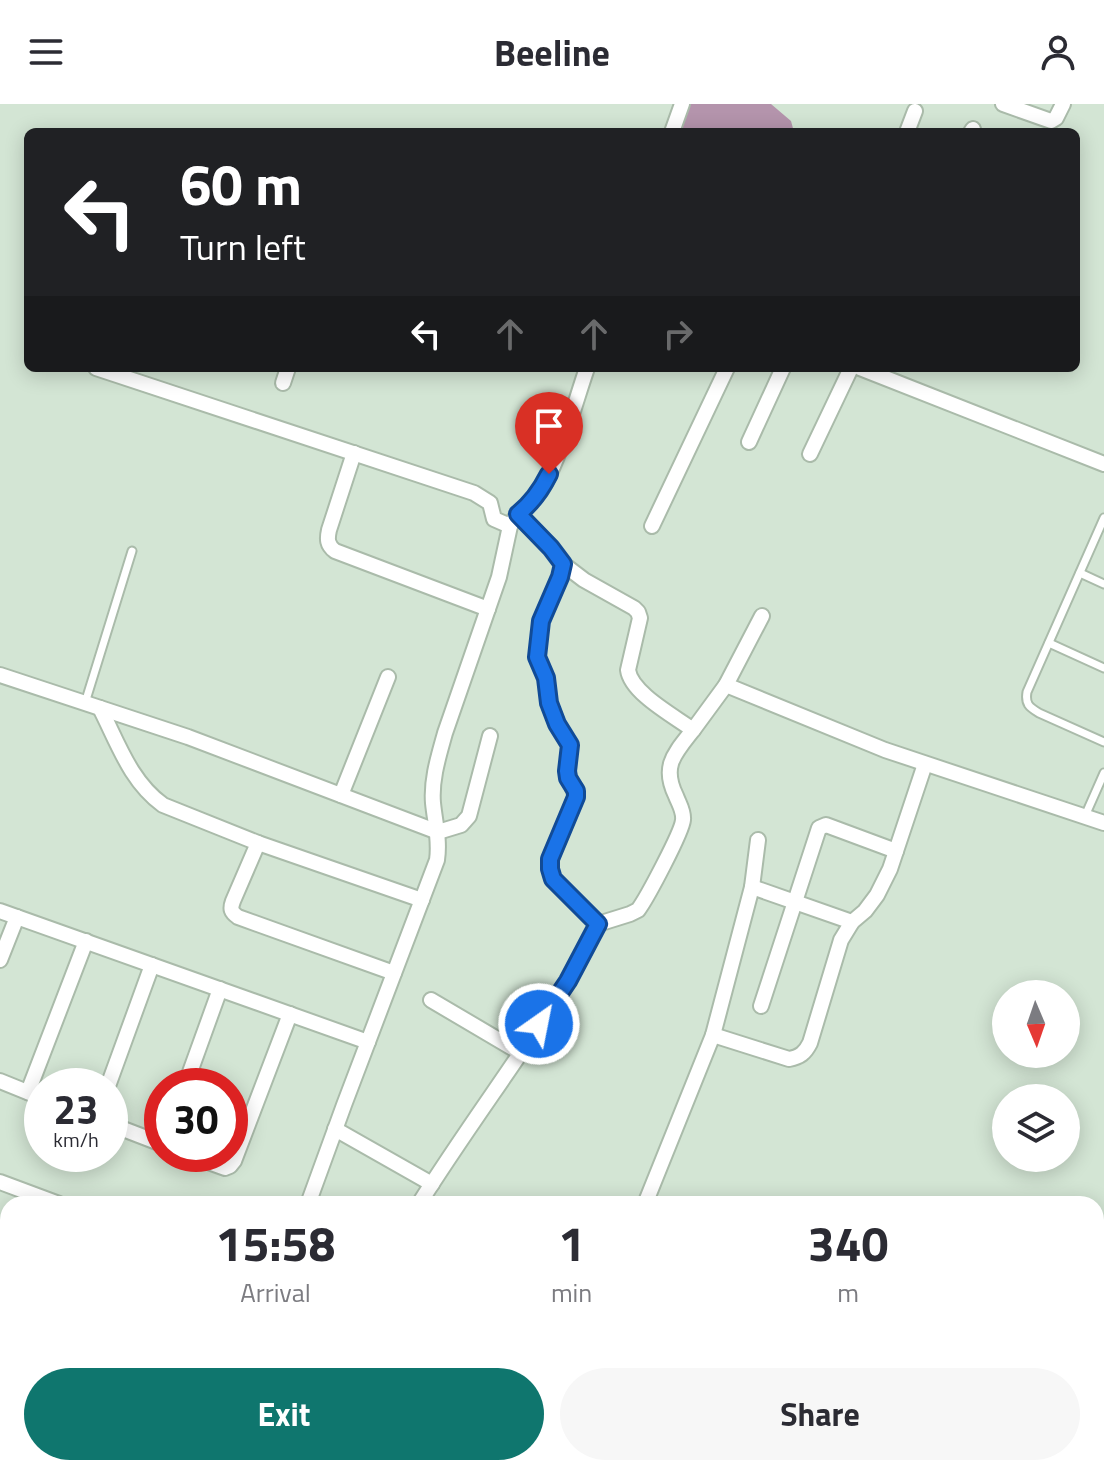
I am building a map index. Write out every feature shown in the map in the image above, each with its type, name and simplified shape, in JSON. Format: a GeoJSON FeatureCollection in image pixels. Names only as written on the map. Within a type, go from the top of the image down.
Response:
{"type":"FeatureCollection","features":[{"type":"Feature","properties":{"kind":"street"},"geometry":{"type":"LineString","coordinates":[[673,128],[682,104]]}},
{"type":"Feature","properties":{"kind":"street"},"geometry":{"type":"LineString","coordinates":[[1003,104],[1051,121],[1063,104]]}},
{"type":"Feature","properties":{"kind":"street"},"geometry":{"type":"LineString","coordinates":[[909,128],[915,111]]}},
{"type":"Feature","properties":{"kind":"street"},"geometry":{"type":"LineString","coordinates":[[108,372],[474,493],[490,503],[494,519],[514,520],[551,548],[563,564],[584,580],[638,612],[640,618],[628,670],[629,678],[640,691],[693,730]]}},
{"type":"Feature","properties":{"kind":"street"},"geometry":{"type":"LineString","coordinates":[[311,1196],[437,860],[438,832],[433,801],[439,756],[499,577],[514,520],[540,492],[549,474],[586,372]]}},
{"type":"Feature","properties":{"kind":"street"},"geometry":{"type":"LineString","coordinates":[[652,526],[725,372]]}},
{"type":"Feature","properties":{"kind":"street"},"geometry":{"type":"LineString","coordinates":[[749,442],[781,372]]}},
{"type":"Feature","properties":{"kind":"street"},"geometry":{"type":"LineString","coordinates":[[810,454],[849,372]]}},
{"type":"Feature","properties":{"kind":"street"},"geometry":{"type":"LineString","coordinates":[[875,372],[1104,464]]}},
{"type":"Feature","properties":{"kind":"street"},"geometry":{"type":"LineString","coordinates":[[354,453],[329,530],[329,547],[488,609]]}},
{"type":"Feature","properties":{"kind":"street"},"geometry":{"type":"LineString","coordinates":[[563,564],[541,621],[537,657],[546,678],[549,703],[570,745],[567,771],[576,797],[550,859],[550,869],[553,879],[598,924]]}},
{"type":"Feature","properties":{"kind":"street"},"geometry":{"type":"LineString","coordinates":[[424,1196],[568,981],[598,924],[638,910],[682,826],[682,810],[669,781],[671,760],[726,685],[762,616]]}},
{"type":"Feature","properties":{"kind":"street"},"geometry":{"type":"LineString","coordinates":[[0,675],[188,737],[438,832],[461,825],[469,816],[490,736]]}},
{"type":"Feature","properties":{"kind":"street"},"geometry":{"type":"LineString","coordinates":[[341,795],[388,677]]}},
{"type":"Feature","properties":{"kind":"street"},"geometry":{"type":"LineString","coordinates":[[726,685],[885,750],[1104,823]]}},
{"type":"Feature","properties":{"kind":"street"},"geometry":{"type":"LineString","coordinates":[[100,708],[136,778],[163,805],[258,843],[422,900]]}},
{"type":"Feature","properties":{"kind":"street"},"geometry":{"type":"LineString","coordinates":[[713,1035],[789,1059],[805,1052],[841,940],[852,922],[877,895],[890,869],[925,764]]}},
{"type":"Feature","properties":{"kind":"street"},"geometry":{"type":"LineString","coordinates":[[761,1006],[819,828],[826,825],[896,851]]}},
{"type":"Feature","properties":{"kind":"street"},"geometry":{"type":"LineString","coordinates":[[648,1196],[713,1035],[752,887],[758,840]]}},
{"type":"Feature","properties":{"kind":"street"},"geometry":{"type":"LineString","coordinates":[[258,843],[233,901],[232,913],[394,973]]}},
{"type":"Feature","properties":{"kind":"street"},"geometry":{"type":"LineString","coordinates":[[752,887],[852,922]]}},
{"type":"Feature","properties":{"kind":"street"},"geometry":{"type":"LineString","coordinates":[[0,911],[368,1042]]}},
{"type":"Feature","properties":{"kind":"street"},"geometry":{"type":"LineString","coordinates":[[0,960],[17,917]]}},
{"type":"Feature","properties":{"kind":"street"},"geometry":{"type":"LineString","coordinates":[[44,1068],[86,941]]}},
{"type":"Feature","properties":{"kind":"street"},"geometry":{"type":"LineString","coordinates":[[115,1068],[152,965]]}},
{"type":"Feature","properties":{"kind":"street"},"geometry":{"type":"LineString","coordinates":[[191,1068],[220,989]]}},
{"type":"Feature","properties":{"kind":"street"},"geometry":{"type":"LineString","coordinates":[[431,1000],[521,1053]]}},
{"type":"Feature","properties":{"kind":"street"},"geometry":{"type":"LineString","coordinates":[[248,1124],[290,1014]]}},
{"type":"Feature","properties":{"kind":"street"},"geometry":{"type":"LineString","coordinates":[[0,1081],[24,1091]]}},
{"type":"Feature","properties":{"kind":"street"},"geometry":{"type":"LineString","coordinates":[[335,1129],[432,1184]]}},
{"type":"Feature","properties":{"kind":"street"},"geometry":{"type":"LineString","coordinates":[[0,1182],[38,1196]]}},
{"type":"Feature","properties":{"kind":"lane"},"geometry":{"type":"LineString","coordinates":[[1104,518],[1026,700],[1029,707],[1104,742]]}},
{"type":"Feature","properties":{"kind":"lane"},"geometry":{"type":"LineString","coordinates":[[85,703],[132,551]]}},
{"type":"Feature","properties":{"kind":"lane"},"geometry":{"type":"LineString","coordinates":[[1080,573],[1104,584]]}},
{"type":"Feature","properties":{"kind":"lane"},"geometry":{"type":"LineString","coordinates":[[1049,643],[1104,668]]}},
{"type":"Feature","properties":{"kind":"lane"},"geometry":{"type":"LineString","coordinates":[[1085,816],[1104,773]]}},
{"type":"Feature","properties":{"kind":"shaded area"},"geometry":{"type":"Polygon","coordinates":[[[689,104],[771,104],[791,121],[793,128],[680,128],[689,104]]]}},
{"type":"Feature","properties":{"kind":"route"},"geometry":{"type":"LineString","coordinates":[[539,1024],[568,981],[598,924],[553,879],[550,869],[550,859],[576,797],[567,771],[570,745],[549,703],[546,678],[537,657],[541,621],[563,564],[518,514],[540,492],[549,474]]}}]}
